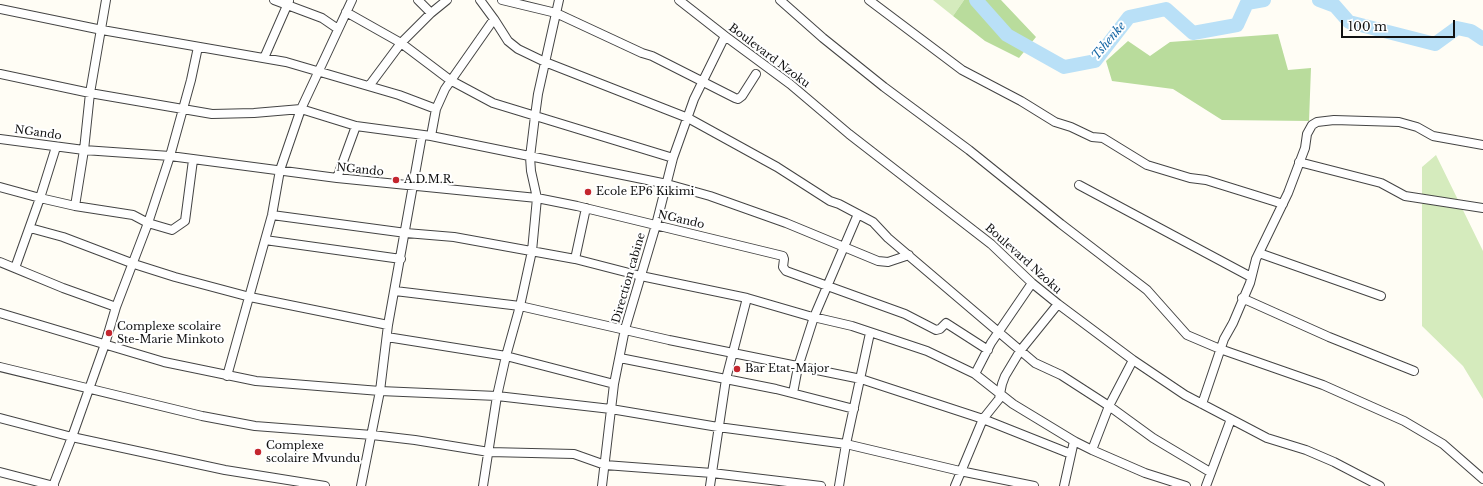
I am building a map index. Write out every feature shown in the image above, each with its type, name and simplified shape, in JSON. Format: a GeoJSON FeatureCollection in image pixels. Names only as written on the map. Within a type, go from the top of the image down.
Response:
{"type":"FeatureCollection","features":[{"type":"Feature","properties":{"kind":"street"},"geometry":{"type":"LineString","coordinates":[[75,206],[84,150],[90,93],[106,0]]}},
{"type":"Feature","properties":{"kind":"street"},"geometry":{"type":"LineString","coordinates":[[274,0],[288,2],[322,18],[338,29]]}},
{"type":"Feature","properties":{"kind":"street"},"geometry":{"type":"LineString","coordinates":[[227,376],[272,215],[280,170],[301,109],[352,0]]}},
{"type":"Feature","properties":{"kind":"street"},"geometry":{"type":"LineString","coordinates":[[418,0],[431,13]]}},
{"type":"Feature","properties":{"kind":"street"},"geometry":{"type":"LineString","coordinates":[[369,86],[401,44],[431,13],[447,0]]}},
{"type":"Feature","properties":{"kind":"street"},"geometry":{"type":"LineString","coordinates":[[480,0],[511,45],[545,62],[688,118],[777,167],[830,201],[839,204],[873,222],[908,255],[952,291],[1020,352],[1035,363],[1061,375],[1109,406],[1153,438],[1210,472]]}},
{"type":"Feature","properties":{"kind":"street"},"geometry":{"type":"LineString","coordinates":[[502,0],[556,13],[642,53],[652,56],[738,99],[742,96],[756,74]]}},
{"type":"Feature","properties":{"kind":"street"},"geometry":{"type":"LineString","coordinates":[[483,486],[497,396],[520,306],[532,251],[537,198],[532,181],[530,157],[535,116],[559,0]]}},
{"type":"Feature","properties":{"kind":"street","name":"Boulevard Nzoku"},"geometry":{"type":"LineString","coordinates":[[679,0],[790,84],[849,134],[991,244],[1032,283],[1058,304],[1133,360],[1185,395],[1267,438],[1306,450],[1334,462],[1380,486]]}},
{"type":"Feature","properties":{"kind":"street"},"geometry":{"type":"LineString","coordinates":[[780,0],[823,38],[884,87],[969,150],[1061,224],[1147,290],[1187,335],[1220,349],[1322,385],[1404,421],[1443,444],[1483,479]]}},
{"type":"Feature","properties":{"kind":"street"},"geometry":{"type":"LineString","coordinates":[[869,0],[962,70],[1021,101],[1055,122],[1071,126],[1092,137],[1103,138],[1147,165],[1190,178],[1206,180],[1283,204]]}},
{"type":"Feature","properties":{"kind":"street"},"geometry":{"type":"LineString","coordinates":[[264,58],[288,2]]}},
{"type":"Feature","properties":{"kind":"street"},"geometry":{"type":"LineString","coordinates":[[0,9],[102,30],[286,62],[399,95],[436,109]]}},
{"type":"Feature","properties":{"kind":"street"},"geometry":{"type":"LineString","coordinates":[[346,12],[401,44],[450,80],[493,103],[673,158]]}},
{"type":"Feature","properties":{"kind":"street"},"geometry":{"type":"LineString","coordinates":[[431,136],[436,109],[445,89],[494,19]]}},
{"type":"Feature","properties":{"kind":"street","name":"Direction cabine"},"geometry":{"type":"LineString","coordinates":[[602,486],[614,384],[626,329],[656,225],[673,158],[694,100],[725,36]]}},
{"type":"Feature","properties":{"kind":"street"},"geometry":{"type":"LineString","coordinates":[[0,472],[53,486],[105,344],[116,307],[134,264],[148,223],[184,108],[198,46]]}},
{"type":"Feature","properties":{"kind":"street"},"geometry":{"type":"LineString","coordinates":[[0,74],[90,93],[219,114],[301,109],[356,126],[431,136],[667,184],[710,196],[786,223],[881,262],[888,262],[908,255]]}},
{"type":"Feature","properties":{"kind":"street"},"geometry":{"type":"LineString","coordinates":[[1202,404],[1220,349],[1251,277],[1253,266],[1283,204],[1305,148],[1307,134],[1312,125],[1317,122],[1334,120],[1399,122],[1417,127],[1433,136],[1483,145]]}},
{"type":"Feature","properties":{"kind":"street"},"geometry":{"type":"LineString","coordinates":[[337,178],[356,126]]}},
{"type":"Feature","properties":{"kind":"street"},"geometry":{"type":"LineString","coordinates":[[361,486],[380,391],[388,325],[406,233],[422,135]]}},
{"type":"Feature","properties":{"kind":"street","name":"NGando"},"geometry":{"type":"LineString","coordinates":[[0,139],[84,150],[170,156],[337,178],[537,198],[586,208],[784,257],[783,268],[786,271],[827,286]]}},
{"type":"Feature","properties":{"kind":"street"},"geometry":{"type":"LineString","coordinates":[[15,268],[30,228],[56,147]]}},
{"type":"Feature","properties":{"kind":"street"},"geometry":{"type":"LineString","coordinates":[[0,187],[75,206],[133,216],[148,223],[172,230],[184,222],[193,160]]}},
{"type":"Feature","properties":{"kind":"street"},"geometry":{"type":"LineString","coordinates":[[1299,162],[1381,183],[1405,196],[1483,208]]}},
{"type":"Feature","properties":{"kind":"street"},"geometry":{"type":"LineString","coordinates":[[1079,184],[1251,277]]}},
{"type":"Feature","properties":{"kind":"street"},"geometry":{"type":"LineString","coordinates":[[575,259],[586,208]]}},
{"type":"Feature","properties":{"kind":"street"},"geometry":{"type":"LineString","coordinates":[[793,393],[798,367],[814,317],[858,214]]}},
{"type":"Feature","properties":{"kind":"street"},"geometry":{"type":"LineString","coordinates":[[272,215],[406,233],[454,237],[575,259],[641,276],[747,298],[852,326],[926,351],[975,374],[992,386],[1000,395],[1074,441],[1150,475],[1186,486]]}},
{"type":"Feature","properties":{"kind":"street"},"geometry":{"type":"LineString","coordinates":[[30,228],[63,238],[134,264],[250,297],[388,325]]}},
{"type":"Feature","properties":{"kind":"street"},"geometry":{"type":"LineString","coordinates":[[265,240],[401,259]]}},
{"type":"Feature","properties":{"kind":"street"},"geometry":{"type":"LineString","coordinates":[[1259,253],[1381,296]]}},
{"type":"Feature","properties":{"kind":"street"},"geometry":{"type":"LineString","coordinates":[[0,262],[63,288],[116,307]]}},
{"type":"Feature","properties":{"kind":"street"},"geometry":{"type":"LineString","coordinates":[[975,374],[999,332],[1032,283]]}},
{"type":"Feature","properties":{"kind":"street"},"geometry":{"type":"LineString","coordinates":[[827,286],[905,314],[936,330],[940,329],[946,323],[988,350]]}},
{"type":"Feature","properties":{"kind":"street"},"geometry":{"type":"LineString","coordinates":[[395,291],[520,306],[732,354],[861,379],[983,419],[1071,454]]}},
{"type":"Feature","properties":{"kind":"street"},"geometry":{"type":"LineString","coordinates":[[710,486],[726,379],[747,298]]}},
{"type":"Feature","properties":{"kind":"street"},"geometry":{"type":"LineString","coordinates":[[1242,298],[1329,337],[1414,371]]}},
{"type":"Feature","properties":{"kind":"street"},"geometry":{"type":"LineString","coordinates":[[954,486],[983,419],[997,402],[1003,381],[1020,352],[1058,304]]}},
{"type":"Feature","properties":{"kind":"street"},"geometry":{"type":"LineString","coordinates":[[0,313],[164,362],[256,381],[380,391],[497,396],[611,409],[718,427],[846,444],[960,472],[1034,486]]}},
{"type":"Feature","properties":{"kind":"street"},"geometry":{"type":"LineString","coordinates":[[839,486],[846,444],[870,333]]}},
{"type":"Feature","properties":{"kind":"street"},"geometry":{"type":"LineString","coordinates":[[387,336],[506,356],[614,384]]}},
{"type":"Feature","properties":{"kind":"street"},"geometry":{"type":"LineString","coordinates":[[620,358],[793,393],[854,409]]}},
{"type":"Feature","properties":{"kind":"street"},"geometry":{"type":"LineString","coordinates":[[1092,450],[1109,406],[1133,360]]}},
{"type":"Feature","properties":{"kind":"street"},"geometry":{"type":"LineString","coordinates":[[0,367],[202,416],[255,426],[372,435],[489,452],[574,454],[605,465],[712,473],[822,486]]}},
{"type":"Feature","properties":{"kind":"street"},"geometry":{"type":"LineString","coordinates":[[0,418],[72,436],[225,470],[325,486]]}},
{"type":"Feature","properties":{"kind":"street"},"geometry":{"type":"LineString","coordinates":[[1206,486],[1231,419]]}},
{"type":"Feature","properties":{"kind":"street"},"geometry":{"type":"LineString","coordinates":[[1064,486],[1074,441]]}},
{"type":"Feature","properties":{"kind":"green space"},"geometry":{"type":"Polygon","coordinates":[[[933,0],[964,0],[953,16],[933,0]]]}},
{"type":"Feature","properties":{"kind":"green space"},"geometry":{"type":"Polygon","coordinates":[[[964,0],[1001,0],[1036,37],[1019,58],[985,41],[953,16],[964,0]]]}},
{"type":"Feature","properties":{"kind":"green space"},"geometry":{"type":"Polygon","coordinates":[[[1278,34],[1288,70],[1311,68],[1309,121],[1222,120],[1173,89],[1112,81],[1106,61],[1128,41],[1150,56],[1170,42],[1278,34]]]}},
{"type":"Feature","properties":{"kind":"green space"},"geometry":{"type":"Polygon","coordinates":[[[1436,155],[1483,251],[1483,399],[1463,366],[1422,326],[1422,167],[1436,155]]]}},
{"type":"Feature","properties":{"kind":"waterway","name":"Tshenke"},"geometry":{"type":"LineString","coordinates":[[976,0],[1007,35],[1064,67],[1095,61],[1129,17],[1166,9],[1193,33],[1237,25],[1247,3],[1264,0]]}},
{"type":"Feature","properties":{"kind":"waterway","name":"Tshenke"},"geometry":{"type":"LineString","coordinates":[[1319,0],[1335,6],[1349,22],[1435,44],[1457,28],[1471,31],[1483,39]]}},
{"type":"Feature","properties":{"kind":"place","name":"A.D.M.R."},"geometry":{"type":"Point","coordinates":[396,180]}},
{"type":"Feature","properties":{"kind":"place","name":"Ecole EP6 Kikimi"},"geometry":{"type":"Point","coordinates":[588,192]}},
{"type":"Feature","properties":{"kind":"place","name":"Complexe scolaire Ste-Marie Minkoto"},"geometry":{"type":"Point","coordinates":[109,333]}},
{"type":"Feature","properties":{"kind":"place","name":"Bar Etat-Major"},"geometry":{"type":"Point","coordinates":[737,369]}},
{"type":"Feature","properties":{"kind":"place","name":"Complexe scolaire Mvundu"},"geometry":{"type":"Point","coordinates":[258,452]}}]}
